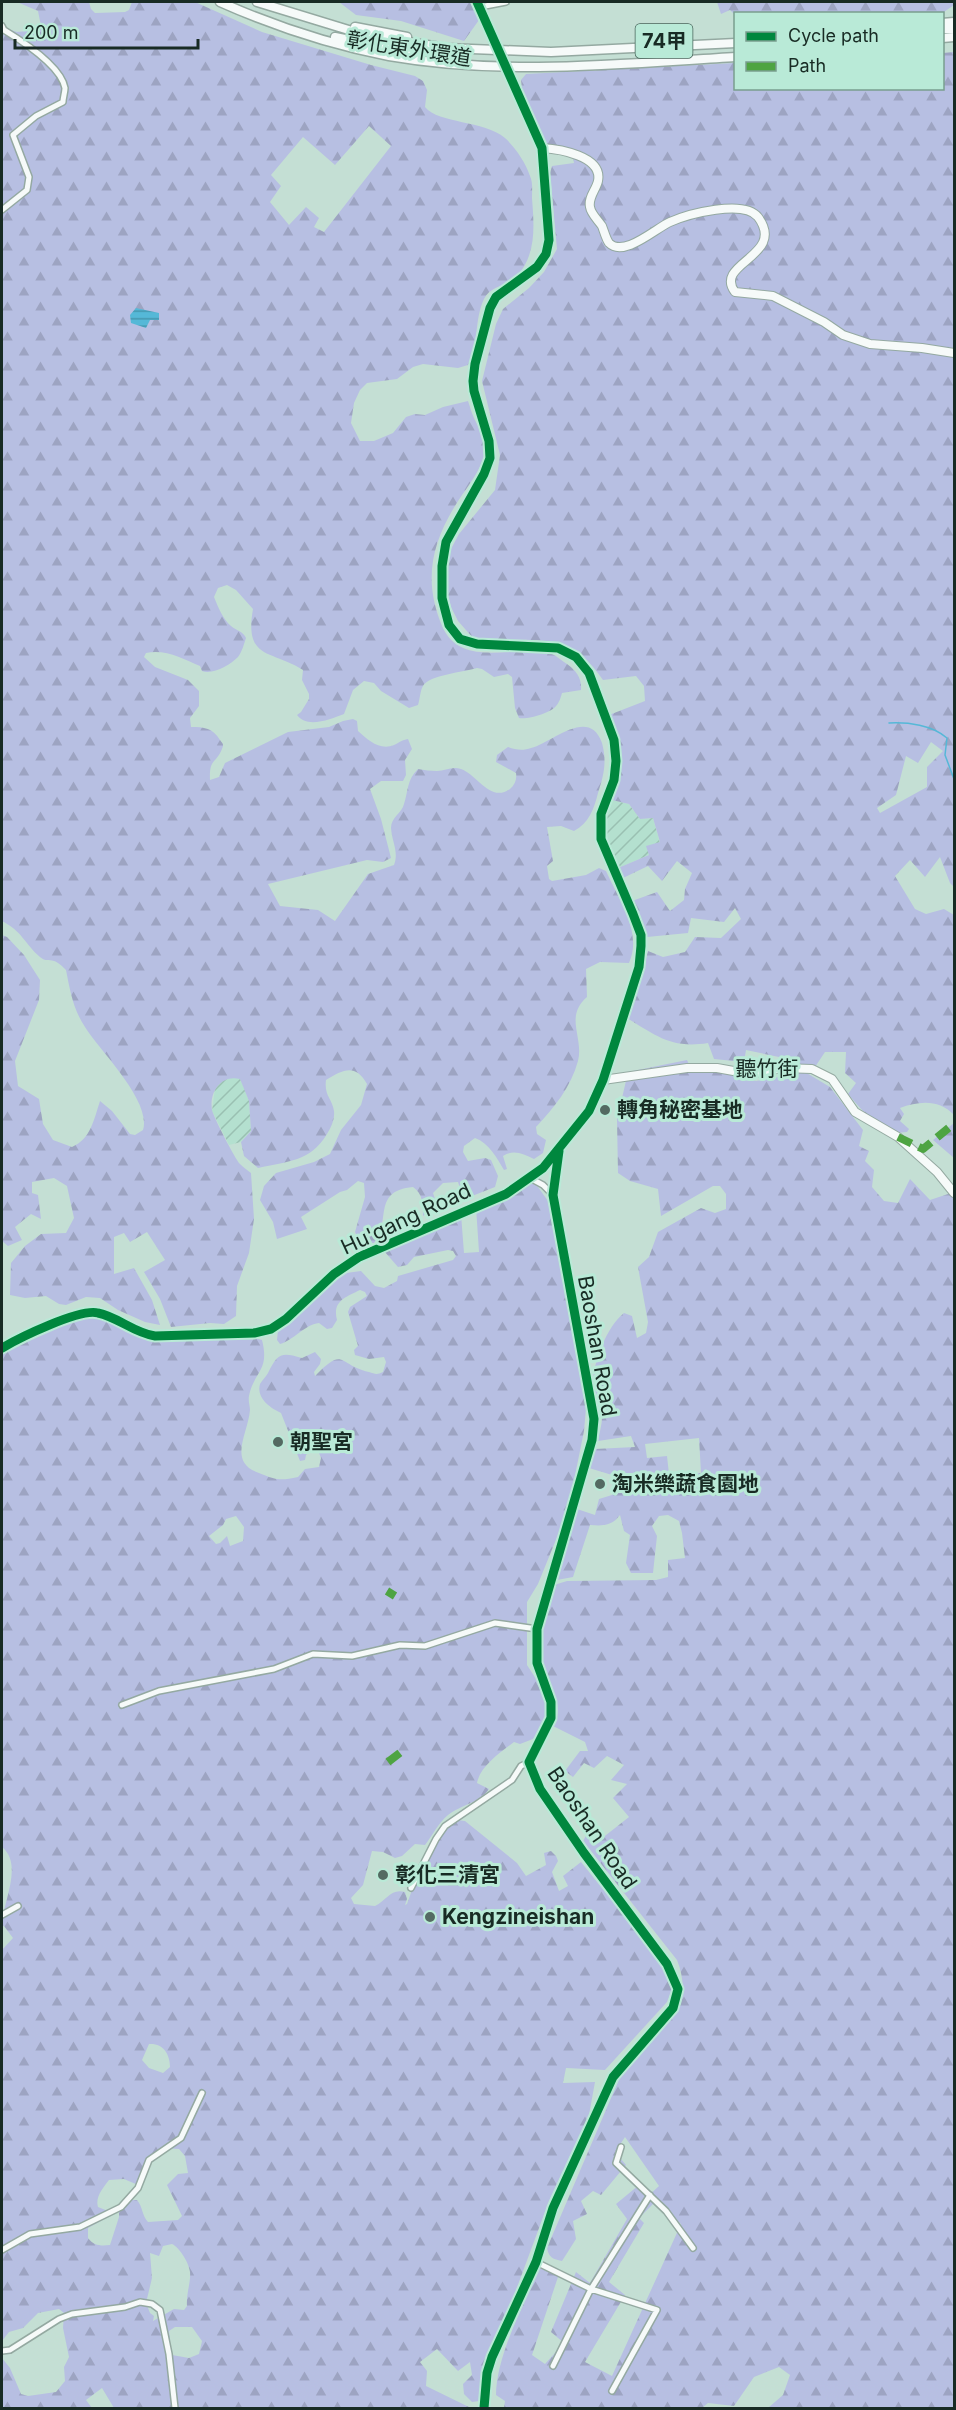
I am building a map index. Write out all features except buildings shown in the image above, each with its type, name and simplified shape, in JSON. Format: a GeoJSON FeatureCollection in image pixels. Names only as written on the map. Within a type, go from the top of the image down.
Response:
{"type":"FeatureCollection","features":[{"type":"Feature","properties":{"kind":"main road","name":"74甲"},"geometry":{"type":"LineString","coordinates":[[220,2],[254,9]]}},
{"type":"Feature","properties":{"kind":"main road","name":"彰化東外環道"},"geometry":{"type":"LineString","coordinates":[[233,2],[311,25],[364,44],[418,49],[504,64],[526,57],[600,46],[733,47]]}},
{"type":"Feature","properties":{"kind":"main road","name":"74甲"},"geometry":{"type":"LineString","coordinates":[[274,2],[311,25],[366,30],[418,49]]}},
{"type":"Feature","properties":{"kind":"main road","name":"Hu'gang Road"},"geometry":{"type":"LineString","coordinates":[[2,1348],[69,1318],[95,1312],[144,1334],[155,1336],[261,1332],[286,1319],[334,1274],[359,1257],[506,1194],[530,1178],[559,1151],[589,1111],[603,1080],[639,967],[641,946],[641,935],[601,839],[601,814],[614,780],[616,761],[614,740],[589,673],[576,657],[558,648],[477,644],[460,639],[448,625],[442,598],[442,566],[447,542],[484,474],[490,458],[489,441],[474,392],[473,381],[475,364],[490,308],[496,297],[537,267],[546,254],[549,240],[542,148],[479,4]]}},
{"type":"Feature","properties":{"kind":"main road","name":"彰化東外環道"},"geometry":{"type":"LineString","coordinates":[[418,49],[497,48],[526,57],[602,62],[733,47]]}},
{"type":"Feature","properties":{"kind":"main road"},"geometry":{"type":"LineString","coordinates":[[542,148],[569,152],[596,166],[599,178],[590,200],[590,207],[609,243],[620,248],[630,245],[670,222],[699,213],[736,208],[748,211],[757,215],[762,224],[764,240],[757,252],[740,265],[731,276],[730,281],[735,292],[773,296],[824,322],[843,335],[870,344],[954,353]]}},
{"type":"Feature","properties":{"kind":"main road","name":"聽竹街"},"geometry":{"type":"LineString","coordinates":[[603,1080],[687,1068],[717,1068],[750,1074],[782,1068],[812,1069],[832,1079],[855,1112],[898,1137],[937,1172],[954,1193]]}},
{"type":"Feature","properties":{"kind":"street"},"geometry":{"type":"LineString","coordinates":[[479,4],[506,2]]}},
{"type":"Feature","properties":{"kind":"street"},"geometry":{"type":"LineString","coordinates":[[2,26],[4,30],[29,44],[52,66],[65,87],[63,102],[36,116],[13,135],[29,177],[27,190],[2,210]]}},
{"type":"Feature","properties":{"kind":"street","name":"Baoshan Road"},"geometry":{"type":"LineString","coordinates":[[484,2409],[487,2373],[492,2357],[536,2262],[553,2208],[613,2078],[673,2008],[678,1989],[667,1964],[584,1853],[540,1789],[529,1761],[551,1718],[551,1702],[537,1663],[537,1629],[592,1440],[594,1419],[553,1195],[559,1151]]}},
{"type":"Feature","properties":{"kind":"street"},"geometry":{"type":"LineString","coordinates":[[530,1178],[543,1185],[553,1195]]}},
{"type":"Feature","properties":{"kind":"street"},"geometry":{"type":"LineString","coordinates":[[123,1705],[159,1691],[274,1669],[313,1654],[352,1656],[400,1645],[425,1646],[495,1623],[537,1629]]}},
{"type":"Feature","properties":{"kind":"street"},"geometry":{"type":"LineString","coordinates":[[411,1888],[436,1839],[446,1826],[512,1780],[521,1766],[529,1761]]}},
{"type":"Feature","properties":{"kind":"street"},"geometry":{"type":"LineString","coordinates":[[2,1915],[18,1906]]}},
{"type":"Feature","properties":{"kind":"street"},"geometry":{"type":"LineString","coordinates":[[2,2250],[30,2234],[80,2227],[121,2207],[138,2188],[148,2160],[181,2138],[202,2093]]}},
{"type":"Feature","properties":{"kind":"street"},"geometry":{"type":"LineString","coordinates":[[621,2147],[616,2163],[666,2211],[693,2248]]}},
{"type":"Feature","properties":{"kind":"street"},"geometry":{"type":"LineString","coordinates":[[553,2366],[591,2289],[650,2195]]}},
{"type":"Feature","properties":{"kind":"street"},"geometry":{"type":"LineString","coordinates":[[536,2262],[591,2289],[657,2310],[612,2391]]}},
{"type":"Feature","properties":{"kind":"street"},"geometry":{"type":"LineString","coordinates":[[2,2351],[10,2350],[59,2319],[72,2314],[140,2302],[152,2304],[160,2310],[169,2354],[175,2409]]}},
{"type":"Feature","properties":{"kind":"shaded area"},"geometry":{"type":"Polygon","coordinates":[[[136,308],[159,313],[159,320],[150,320],[146,328],[131,323],[130,315],[136,308]]]}},
{"type":"Feature","properties":{"kind":"shaded area"},"geometry":{"type":"Polygon","coordinates":[[[612,800],[629,804],[640,819],[653,818],[660,843],[649,855],[618,868],[604,828],[607,808],[612,800]]]}},
{"type":"Feature","properties":{"kind":"shaded area"},"geometry":{"type":"Polygon","coordinates":[[[231,1077],[240,1078],[249,1101],[251,1131],[241,1142],[229,1145],[212,1111],[215,1088],[222,1081],[231,1077]]]}},
{"type":"Feature","properties":{"kind":"green space"},"geometry":{"type":"Polygon","coordinates":[[[17,2],[89,2],[95,13],[125,12],[129,10],[132,2],[195,2],[262,32],[415,76],[423,81],[427,90],[425,107],[440,116],[486,128],[505,138],[523,161],[532,181],[533,239],[528,258],[513,280],[495,288],[484,299],[474,350],[468,365],[458,368],[423,364],[413,367],[397,379],[367,383],[360,390],[354,403],[351,423],[360,441],[374,441],[393,433],[406,417],[415,414],[425,415],[443,407],[468,401],[485,438],[486,446],[477,472],[444,527],[433,559],[433,592],[436,610],[443,628],[452,641],[477,652],[538,651],[552,654],[576,672],[581,682],[581,690],[562,693],[553,709],[527,718],[519,718],[515,708],[512,677],[508,674],[494,677],[477,668],[432,679],[422,688],[418,705],[409,708],[381,691],[374,683],[364,681],[353,690],[344,714],[319,722],[307,721],[297,715],[309,699],[302,680],[303,670],[263,651],[256,645],[251,625],[253,609],[236,590],[227,585],[218,588],[214,597],[226,620],[246,638],[241,653],[235,660],[226,666],[206,672],[202,671],[200,666],[160,652],[146,653],[144,657],[155,667],[188,680],[199,691],[199,706],[190,718],[191,727],[211,731],[223,745],[220,754],[212,764],[210,780],[219,777],[225,763],[288,732],[329,727],[353,719],[357,721],[358,731],[379,746],[394,745],[408,739],[412,749],[405,760],[406,775],[403,781],[381,781],[370,789],[391,858],[383,862],[367,860],[268,884],[280,906],[318,910],[335,921],[368,874],[394,865],[396,851],[391,824],[403,807],[410,781],[418,769],[437,771],[461,769],[490,790],[496,793],[503,792],[513,786],[516,773],[496,762],[497,755],[508,747],[528,749],[570,730],[588,727],[596,732],[604,750],[602,780],[593,810],[579,828],[574,831],[561,826],[547,827],[553,861],[547,866],[549,879],[552,881],[586,875],[599,868],[606,871],[627,915],[633,939],[633,951],[629,963],[600,962],[586,969],[587,997],[580,1005],[576,1020],[579,1044],[578,1061],[561,1097],[536,1127],[537,1134],[546,1140],[543,1153],[534,1159],[518,1153],[507,1154],[503,1156],[507,1169],[504,1170],[488,1147],[475,1138],[464,1146],[463,1152],[468,1161],[485,1158],[491,1160],[498,1176],[495,1187],[472,1196],[462,1194],[458,1182],[443,1183],[433,1193],[437,1205],[423,1216],[419,1193],[413,1187],[400,1190],[392,1194],[387,1201],[382,1226],[374,1243],[360,1242],[355,1232],[365,1197],[364,1183],[358,1181],[301,1217],[307,1229],[277,1239],[273,1222],[260,1200],[264,1186],[276,1173],[314,1162],[330,1154],[341,1130],[361,1105],[367,1084],[362,1077],[348,1070],[326,1080],[326,1090],[333,1107],[334,1117],[328,1132],[313,1150],[289,1162],[258,1168],[244,1156],[241,1142],[251,1131],[249,1101],[240,1079],[227,1079],[222,1082],[212,1097],[212,1110],[237,1160],[251,1173],[254,1219],[249,1253],[237,1286],[236,1316],[224,1324],[171,1327],[160,1299],[144,1272],[165,1260],[147,1232],[130,1242],[124,1233],[114,1237],[114,1274],[134,1268],[152,1300],[160,1325],[145,1322],[118,1310],[100,1298],[86,1297],[66,1305],[59,1304],[46,1296],[25,1298],[10,1295],[11,1263],[25,1246],[41,1234],[66,1233],[74,1218],[67,1186],[54,1178],[32,1182],[32,1193],[38,1195],[41,1219],[31,1214],[15,1227],[22,1240],[8,1246],[2,1241],[2,935],[7,937],[24,955],[40,980],[39,1000],[15,1061],[18,1086],[39,1099],[43,1124],[53,1140],[72,1147],[84,1139],[91,1128],[100,1101],[112,1111],[130,1134],[135,1135],[143,1130],[144,1118],[140,1105],[123,1076],[81,1020],[72,999],[66,970],[52,960],[40,957],[19,933],[2,921],[2,27],[17,32],[37,30],[41,26],[38,11],[17,2]],[[369,126],[335,165],[303,137],[271,175],[281,186],[270,202],[289,225],[306,207],[319,218],[314,227],[324,232],[391,146],[369,126]]]}},
{"type":"Feature","properties":{"kind":"green space"},"geometry":{"type":"Polygon","coordinates":[[[339,2],[471,2],[479,20],[464,41],[401,21],[356,15],[339,2]]]}},
{"type":"Feature","properties":{"kind":"green space"},"geometry":{"type":"Polygon","coordinates":[[[717,2],[954,2],[954,5],[944,12],[734,12],[734,14],[730,10],[721,14],[717,2]]]}},
{"type":"Feature","properties":{"kind":"green space"},"geometry":{"type":"Polygon","coordinates":[[[954,52],[954,887],[950,883],[940,857],[925,877],[910,860],[895,876],[915,909],[926,914],[944,909],[954,915],[954,1115],[935,1104],[921,1103],[907,1106],[900,1108],[904,1114],[900,1121],[909,1129],[907,1132],[889,1130],[874,1121],[848,1094],[856,1083],[845,1073],[846,1052],[825,1052],[815,1067],[782,1065],[779,1057],[746,1050],[744,1062],[714,1059],[708,1043],[673,1042],[655,1035],[625,1017],[635,1001],[648,951],[663,957],[685,952],[695,937],[721,938],[741,919],[735,908],[724,922],[691,918],[688,933],[647,937],[632,901],[657,892],[670,911],[684,900],[685,889],[692,873],[677,861],[662,881],[648,866],[623,878],[618,868],[649,855],[646,846],[660,842],[653,818],[640,819],[629,804],[612,800],[621,769],[609,715],[645,701],[644,686],[636,676],[603,680],[575,651],[561,644],[546,641],[473,638],[458,621],[451,607],[447,591],[447,563],[451,549],[459,534],[495,490],[500,455],[482,381],[496,324],[503,309],[529,288],[544,272],[557,249],[550,173],[552,166],[574,163],[572,153],[546,145],[522,89],[521,80],[526,74],[734,63],[734,90],[944,90],[944,53],[954,52]],[[931,742],[918,763],[906,756],[896,795],[877,808],[880,813],[927,787],[927,767],[943,751],[931,742]]]}},
{"type":"Feature","properties":{"kind":"green space"},"geometry":{"type":"Polygon","coordinates":[[[687,1060],[692,1071],[713,1070],[756,1081],[805,1072],[830,1087],[863,1130],[859,1146],[869,1151],[865,1161],[874,1170],[872,1187],[884,1201],[898,1203],[910,1179],[930,1200],[954,1192],[954,2408],[768,2408],[783,2395],[790,2375],[779,2367],[754,2377],[734,2406],[708,2403],[702,2408],[504,2408],[505,2401],[496,2395],[497,2380],[506,2348],[539,2268],[559,2274],[532,2355],[545,2364],[564,2343],[551,2332],[576,2272],[590,2283],[627,2219],[616,2204],[639,2185],[648,2196],[659,2186],[625,2137],[615,2152],[626,2165],[601,2195],[593,2191],[581,2201],[587,2214],[573,2221],[576,2239],[562,2261],[550,2256],[547,2248],[623,2070],[681,2004],[682,1998],[682,1976],[677,1960],[583,1841],[587,1834],[596,1843],[629,1817],[613,1798],[627,1784],[611,1780],[624,1765],[607,1756],[594,1768],[584,1763],[573,1777],[565,1771],[580,1751],[588,1751],[585,1742],[553,1726],[558,1705],[542,1668],[538,1650],[541,1628],[554,1585],[567,1581],[656,1580],[668,1577],[668,1560],[685,1558],[679,1521],[668,1515],[659,1516],[652,1526],[657,1536],[653,1573],[631,1573],[626,1563],[630,1535],[624,1531],[620,1515],[607,1524],[590,1525],[573,1577],[557,1580],[577,1509],[595,1515],[599,1499],[612,1495],[612,1475],[589,1468],[595,1449],[635,1447],[631,1436],[598,1441],[602,1417],[593,1390],[593,1381],[597,1359],[606,1337],[617,1319],[624,1313],[632,1316],[637,1338],[646,1333],[648,1322],[638,1267],[649,1257],[658,1232],[701,1208],[715,1213],[726,1209],[726,1194],[720,1186],[713,1186],[661,1216],[658,1189],[630,1181],[618,1173],[617,1120],[628,1072],[687,1060]],[[699,1438],[645,1444],[647,1458],[667,1456],[669,1474],[701,1473],[699,1438]],[[655,2202],[639,2218],[644,2223],[609,2282],[625,2295],[585,2362],[612,2376],[681,2224],[655,2202]]]}},
{"type":"Feature","properties":{"kind":"green space"},"geometry":{"type":"Polygon","coordinates":[[[954,1123],[954,1158],[933,1140],[954,1123]]]}},
{"type":"Feature","properties":{"kind":"green space"},"geometry":{"type":"Polygon","coordinates":[[[532,1183],[538,1187],[548,1201],[586,1408],[584,1431],[568,1510],[538,1584],[527,1602],[527,1665],[546,1697],[545,1721],[533,1739],[520,1744],[514,1742],[487,1765],[477,1783],[489,1789],[480,1798],[448,1815],[425,1845],[415,1844],[402,1856],[395,1858],[383,1852],[372,1851],[363,1885],[351,1898],[354,1904],[375,1906],[393,1893],[400,1891],[405,1892],[407,1899],[405,1905],[407,1904],[418,1873],[440,1835],[457,1820],[465,1821],[517,1863],[526,1876],[546,1865],[544,1853],[551,1851],[558,1861],[552,1872],[559,1891],[568,1886],[563,1876],[581,1862],[666,1967],[672,1989],[667,2002],[605,2070],[566,2068],[563,2083],[595,2082],[589,2115],[549,2201],[492,2355],[484,2392],[479,2401],[472,2402],[464,2394],[463,2384],[472,2375],[470,2362],[458,2371],[437,2349],[420,2362],[427,2371],[426,2386],[471,2408],[114,2408],[102,2388],[86,2400],[92,2408],[2,2408],[2,2358],[10,2368],[21,2394],[28,2396],[56,2392],[65,2381],[64,2367],[69,2357],[63,2328],[64,2313],[59,2309],[38,2313],[23,2328],[9,2332],[2,2341],[2,1950],[13,1938],[2,1926],[12,1874],[8,1855],[2,1847],[2,1352],[77,1315],[101,1315],[126,1332],[150,1339],[243,1335],[262,1340],[263,1365],[249,1396],[250,1410],[242,1455],[249,1468],[265,1475],[282,1479],[298,1477],[305,1469],[319,1467],[321,1458],[319,1453],[309,1452],[305,1460],[300,1461],[281,1413],[268,1405],[260,1394],[260,1384],[275,1361],[285,1355],[302,1358],[315,1352],[321,1359],[314,1372],[315,1376],[337,1359],[376,1374],[383,1372],[386,1362],[384,1357],[369,1359],[355,1355],[354,1350],[358,1346],[348,1312],[350,1307],[367,1296],[360,1290],[338,1304],[337,1320],[332,1328],[327,1329],[319,1323],[314,1324],[280,1344],[277,1340],[278,1330],[318,1293],[346,1273],[361,1271],[375,1286],[384,1288],[397,1281],[398,1276],[453,1260],[456,1256],[453,1251],[448,1250],[414,1257],[407,1265],[398,1267],[384,1251],[391,1244],[461,1214],[464,1253],[479,1252],[476,1207],[525,1184],[532,1183]],[[236,1516],[226,1519],[223,1525],[209,1536],[216,1544],[227,1536],[230,1546],[243,1541],[244,1527],[236,1516]],[[149,2044],[142,2060],[149,2068],[163,2073],[170,2067],[165,2050],[154,2044],[149,2044]],[[164,2148],[156,2155],[138,2185],[124,2179],[109,2180],[104,2186],[97,2203],[98,2207],[108,2211],[110,2216],[88,2228],[88,2238],[93,2243],[110,2245],[119,2217],[119,2207],[132,2200],[137,2200],[148,2222],[178,2220],[182,2216],[167,2185],[178,2174],[188,2173],[185,2156],[179,2149],[164,2148]],[[172,2244],[163,2246],[159,2256],[150,2253],[152,2278],[146,2303],[150,2313],[154,2316],[153,2321],[174,2309],[184,2310],[187,2306],[190,2280],[188,2264],[175,2246],[172,2244]],[[175,2327],[169,2331],[170,2339],[165,2343],[172,2355],[189,2358],[199,2354],[202,2341],[192,2327],[175,2327]]]}},
{"type":"Feature","properties":{"kind":"waterway"},"geometry":{"type":"LineString","coordinates":[[889,723],[919,725],[947,738],[945,755],[954,779]]}},
{"type":"Feature","properties":{"kind":"marked path"},"geometry":{"type":"LineString","coordinates":[[898,1137],[923,1149],[954,1126]]}},
{"type":"Feature","properties":{"kind":"marked path"},"geometry":{"type":"LineString","coordinates":[[387,1591],[395,1596]]}},
{"type":"Feature","properties":{"kind":"marked path"},"geometry":{"type":"LineString","coordinates":[[388,1762],[401,1752]]}},
{"type":"Feature","properties":{"kind":"cycle path"},"geometry":{"type":"LineString","coordinates":[[2,1348],[64,1319],[89,1313],[105,1315],[140,1332],[155,1336],[254,1333],[271,1329],[286,1319],[334,1274],[359,1257],[506,1194],[543,1168],[589,1111],[603,1080],[639,967],[641,946],[641,935],[601,839],[601,814],[614,780],[616,761],[614,740],[589,673],[576,657],[558,648],[477,644],[460,639],[449,625],[442,598],[442,566],[446,542],[484,474],[490,458],[489,441],[473,381],[475,364],[490,308],[496,297],[537,267],[546,254],[549,240],[542,148],[477,2]]}},
{"type":"Feature","properties":{"kind":"cycle path"},"geometry":{"type":"LineString","coordinates":[[484,2408],[487,2373],[492,2357],[536,2262],[553,2208],[613,2077],[673,2008],[678,1989],[667,1964],[584,1853],[540,1789],[529,1762],[551,1718],[551,1702],[537,1663],[537,1629],[592,1440],[594,1419],[553,1195],[559,1151]]}},
{"type":"Feature","properties":{"kind":"place","name":"轉角秘密基地"},"geometry":{"type":"Point","coordinates":[605,1110]}},
{"type":"Feature","properties":{"kind":"place","name":"朝聖宮"},"geometry":{"type":"Point","coordinates":[278,1442]}},
{"type":"Feature","properties":{"kind":"place","name":"淘米樂蔬食園地"},"geometry":{"type":"Point","coordinates":[600,1484]}},
{"type":"Feature","properties":{"kind":"place","name":"彰化三清宮"},"geometry":{"type":"Point","coordinates":[383,1875]}},
{"type":"Feature","properties":{"kind":"place","name":"Kengzineishan"},"geometry":{"type":"Point","coordinates":[430,1917]}}]}
